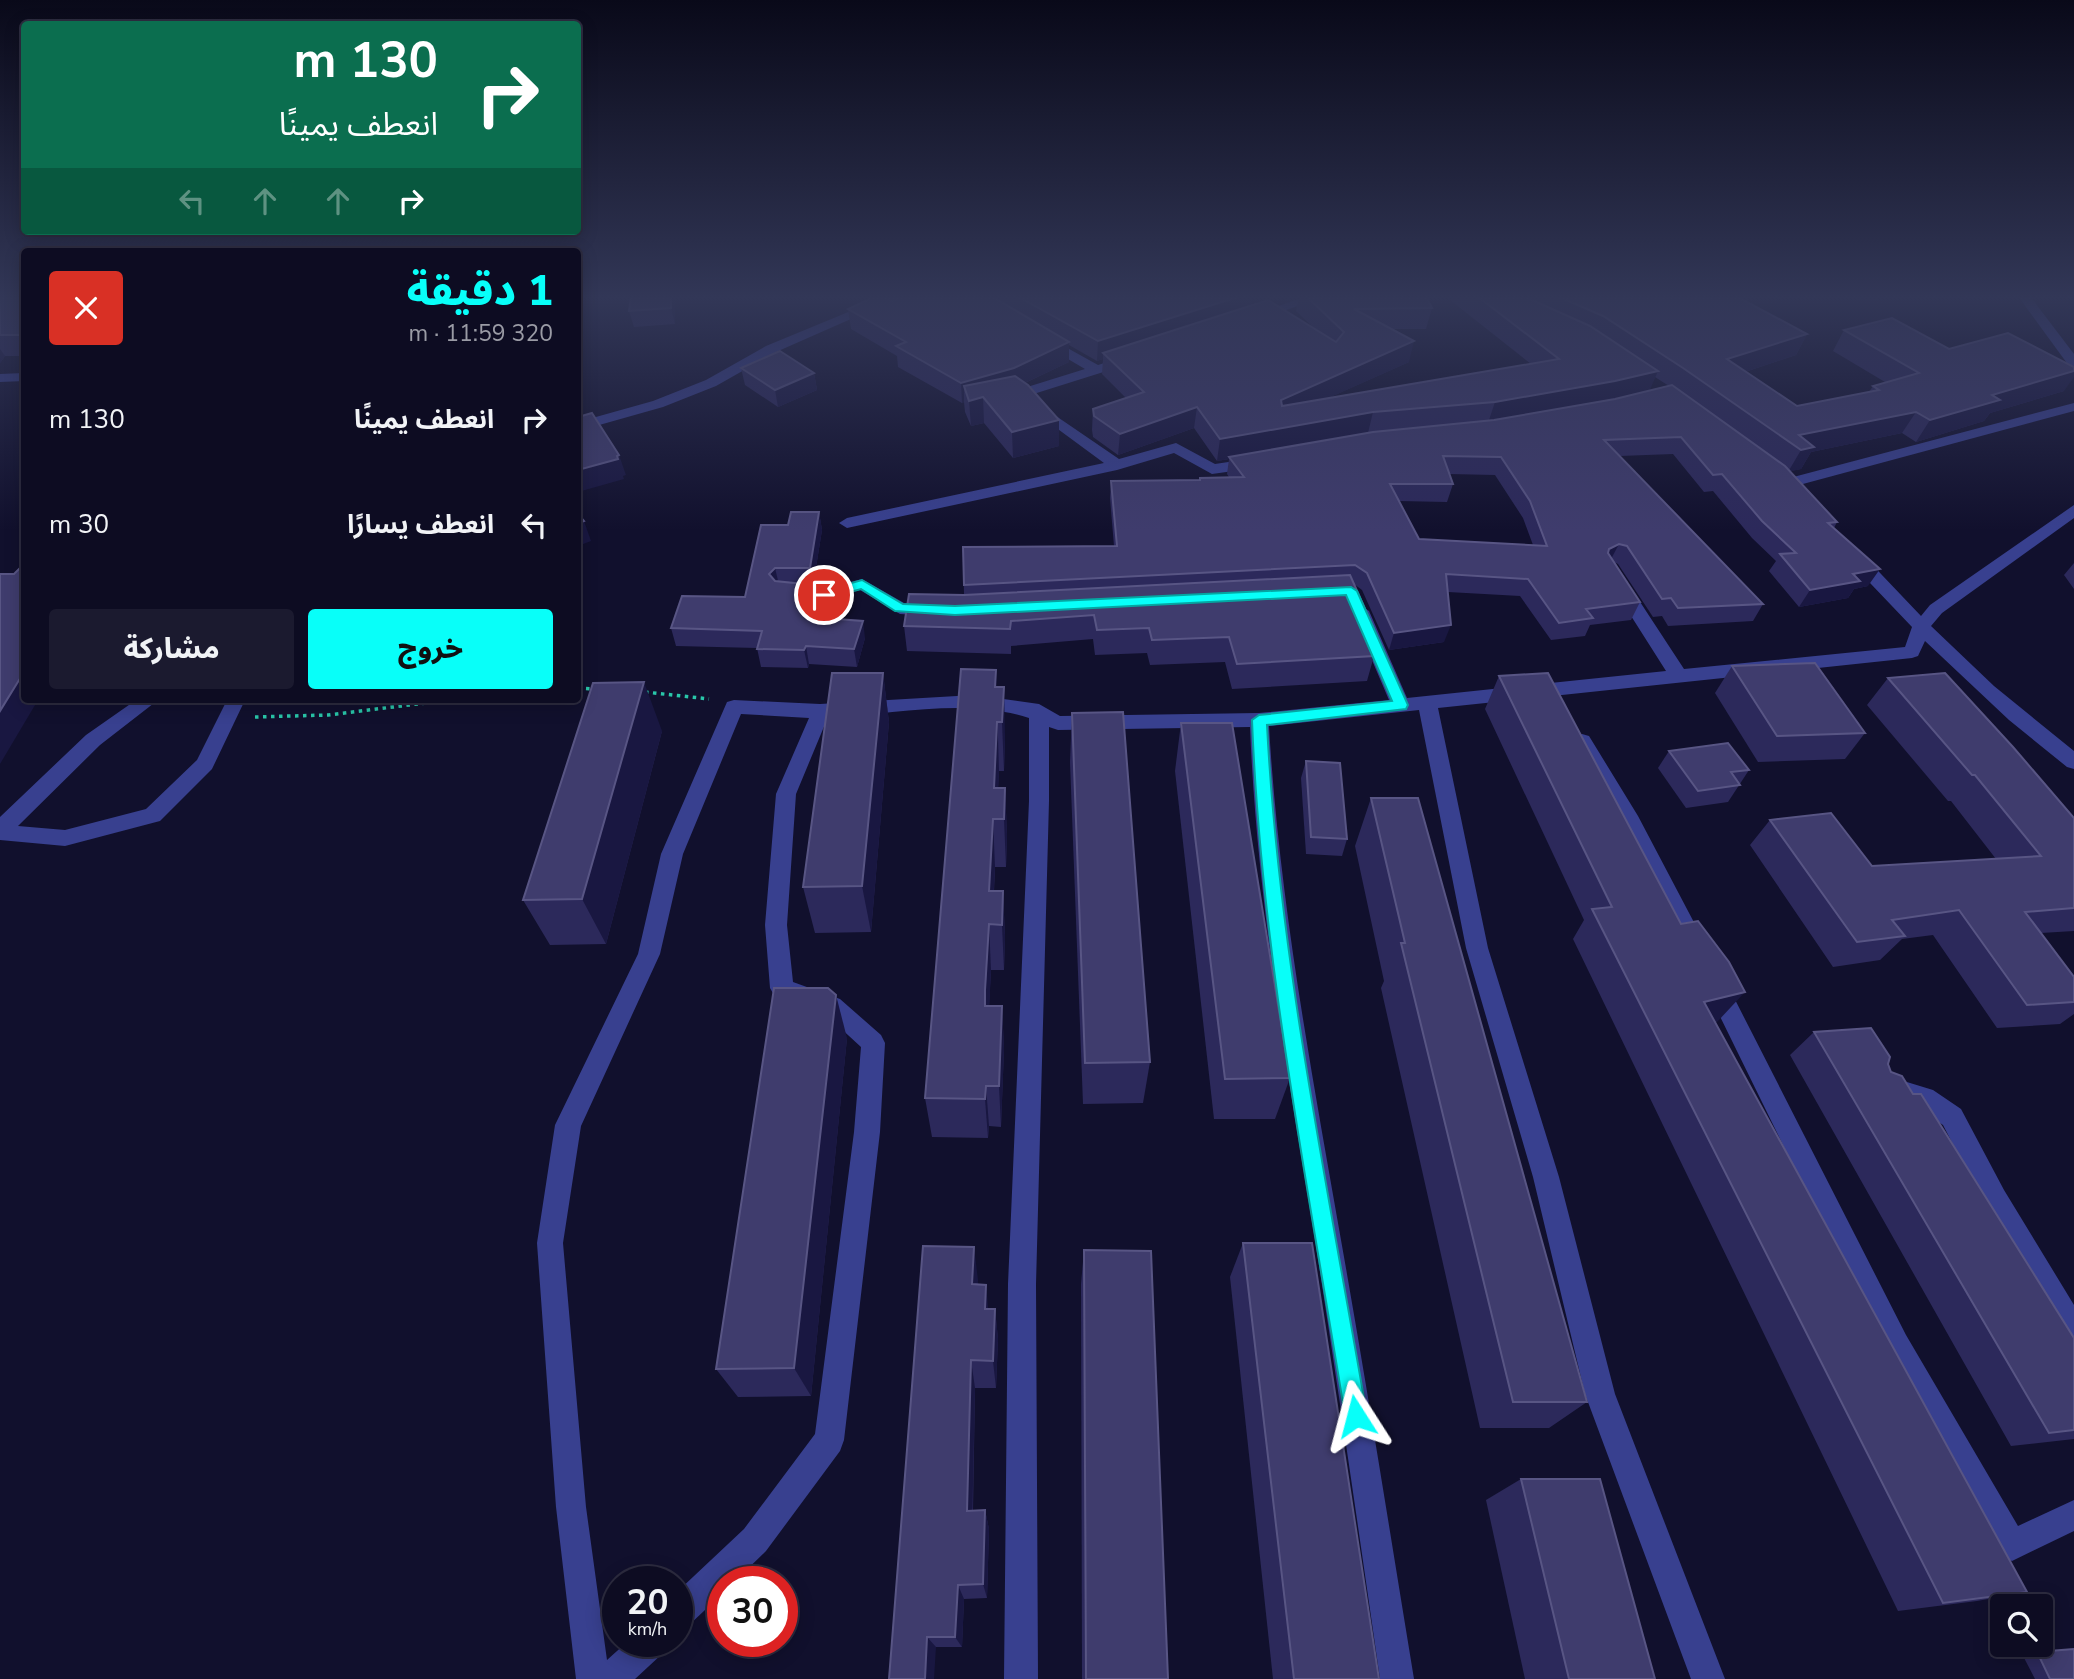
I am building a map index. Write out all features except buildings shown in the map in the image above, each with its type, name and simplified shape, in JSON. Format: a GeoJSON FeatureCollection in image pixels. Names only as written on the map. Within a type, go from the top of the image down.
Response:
{"type":"FeatureCollection","features":[{"type":"Feature","properties":{"kind":"street"},"geometry":{"type":"LineString","coordinates":[[581,426],[658,404],[726,374]]}},
{"type":"Feature","properties":{"kind":"street"},"geometry":{"type":"LineString","coordinates":[[1082,374],[1013,395],[1117,465]]}},
{"type":"Feature","properties":{"kind":"street"},"geometry":{"type":"LineString","coordinates":[[0,378],[21,377]]}},
{"type":"Feature","properties":{"kind":"street"},"geometry":{"type":"LineString","coordinates":[[1772,470],[1792,488],[2074,407]]}},
{"type":"Feature","properties":{"kind":"street"},"geometry":{"type":"LineString","coordinates":[[847,523],[1117,465],[1176,448],[1212,468],[1277,460]]}},
{"type":"Feature","properties":{"kind":"street"},"geometry":{"type":"LineString","coordinates":[[593,1679],[570,1507],[550,1242],[568,1125],[649,954],[672,854],[734,707],[821,711],[961,701],[1039,712],[1058,723],[1259,720],[1912,652],[1920,628],[1936,609],[2074,510]]}},
{"type":"Feature","properties":{"kind":"street"},"geometry":{"type":"LineString","coordinates":[[1844,545],[1920,628],[2038,735],[2074,762]]}},
{"type":"Feature","properties":{"kind":"street"},"geometry":{"type":"LineString","coordinates":[[1610,569],[1678,676]]}},
{"type":"Feature","properties":{"kind":"street"},"geometry":{"type":"LineString","coordinates":[[785,592],[824,595],[862,584],[900,608],[955,611]]}},
{"type":"Feature","properties":{"kind":"street"},"geometry":{"type":"LineString","coordinates":[[1351,591],[1414,704],[1477,948],[1546,1177],[1600,1394],[1708,1679]]}},
{"type":"Feature","properties":{"kind":"street"},"geometry":{"type":"LineString","coordinates":[[1551,689],[1631,822],[1896,1345],[2012,1545],[2074,1515]]}},
{"type":"Feature","properties":{"kind":"street"},"geometry":{"type":"LineString","coordinates":[[0,831],[93,740],[145,703]]}},
{"type":"Feature","properties":{"kind":"street"},"geometry":{"type":"LineString","coordinates":[[0,831],[65,838],[153,815],[205,764],[235,703]]}},
{"type":"Feature","properties":{"kind":"street"},"geometry":{"type":"LineString","coordinates":[[693,1600],[755,1540],[829,1440],[867,1132],[873,1043],[832,1006],[782,988],[776,925],[786,794],[821,711]]}},
{"type":"Feature","properties":{"kind":"street"},"geometry":{"type":"LineString","coordinates":[[1021,1679],[1022,1284],[1039,801],[1039,712]]}},
{"type":"Feature","properties":{"kind":"street"},"geometry":{"type":"LineString","coordinates":[[1259,720],[1263,801],[1280,956],[1398,1679]]}},
{"type":"Feature","properties":{"kind":"street"},"geometry":{"type":"LineString","coordinates":[[1876,1085],[1924,1098],[1952,1117],[2008,1221],[2074,1332]]}},
{"type":"Feature","properties":{"kind":"street"},"geometry":{"type":"LineString","coordinates":[[611,1679],[634,1657]]}},
{"type":"Feature","properties":{"kind":"path"},"geometry":{"type":"LineString","coordinates":[[581,688],[604,690]]}},
{"type":"Feature","properties":{"kind":"path"},"geometry":{"type":"LineString","coordinates":[[644,692],[697,696],[734,707]]}},
{"type":"Feature","properties":{"kind":"path"},"geometry":{"type":"LineString","coordinates":[[284,718],[369,712],[430,703]]}},
{"type":"Feature","properties":{"kind":"route"},"geometry":{"type":"LineString","coordinates":[[824,595],[862,584],[900,608],[955,611],[1351,591],[1401,705],[1259,720],[1263,801],[1280,956],[1356,1416]]}}]}
